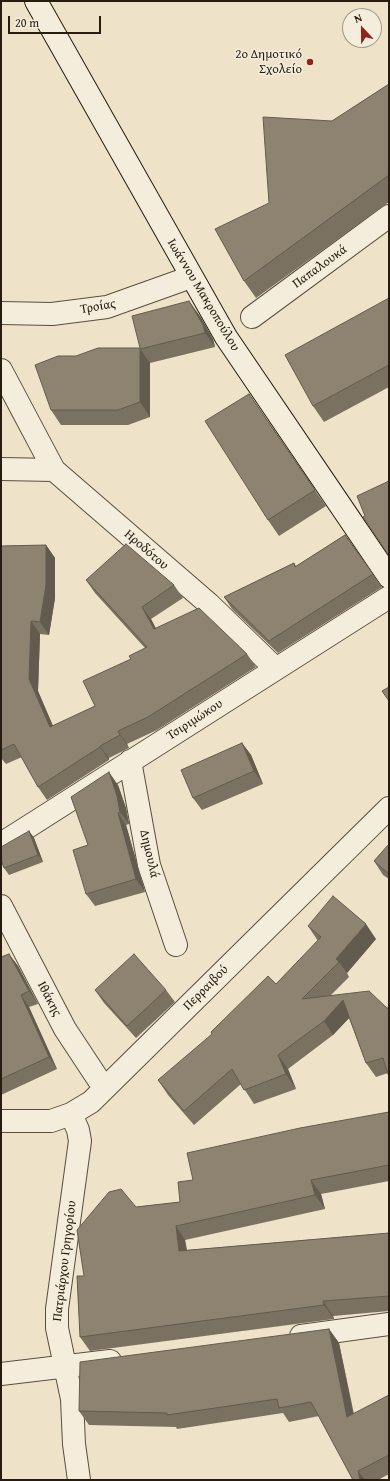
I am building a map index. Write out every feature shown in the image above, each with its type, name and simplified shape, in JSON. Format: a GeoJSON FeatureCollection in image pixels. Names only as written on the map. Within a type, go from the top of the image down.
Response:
{"type":"FeatureCollection","features":[{"type":"Feature","properties":{"kind":"street","name":"Ιωάννου Μακροπούλου"},"geometry":{"type":"LineString","coordinates":[[36,1],[226,337],[389,577]]}},
{"type":"Feature","properties":{"kind":"street","name":"Παπαλουκά"},"geometry":{"type":"LineString","coordinates":[[252,317],[389,216]]}},
{"type":"Feature","properties":{"kind":"street","name":"Τροίας"},"geometry":{"type":"LineString","coordinates":[[1,313],[52,314],[107,307],[191,277]]}},
{"type":"Feature","properties":{"kind":"street"},"geometry":{"type":"LineString","coordinates":[[1,370],[54,470],[1,469]]}},
{"type":"Feature","properties":{"kind":"street","name":"Ηροδότου"},"geometry":{"type":"LineString","coordinates":[[54,470],[209,604],[275,668]]}},
{"type":"Feature","properties":{"kind":"street","name":"Τσιριμώκου"},"geometry":{"type":"LineString","coordinates":[[1,844],[275,668],[389,597]]}},
{"type":"Feature","properties":{"kind":"street","name":"Δημουλά"},"geometry":{"type":"LineString","coordinates":[[130,761],[149,866],[176,945]]}},
{"type":"Feature","properties":{"kind":"street","name":"Περραιβού"},"geometry":{"type":"LineString","coordinates":[[1,1121],[51,1121],[71,1114],[91,1102],[105,1086],[389,808]]}},
{"type":"Feature","properties":{"kind":"street","name":"Ιθάκης"},"geometry":{"type":"LineString","coordinates":[[1,906],[66,1029],[98,1079],[105,1086]]}},
{"type":"Feature","properties":{"kind":"street","name":"Πατριάρχου Γρηγορίου"},"geometry":{"type":"LineString","coordinates":[[71,1114],[78,1130],[80,1140],[57,1309],[58,1335],[72,1399],[74,1444],[79,1480]]}},
{"type":"Feature","properties":{"kind":"street"},"geometry":{"type":"LineString","coordinates":[[279,1339],[389,1324]]}},
{"type":"Feature","properties":{"kind":"street"},"geometry":{"type":"LineString","coordinates":[[1,1374],[129,1359]]}},
{"type":"Feature","properties":{"kind":"building"},"geometry":{"type":"Polygon","coordinates":[[[389,84],[389,175],[244,281],[215,229],[269,203],[263,117],[332,121],[389,84]]]}},
{"type":"Feature","properties":{"kind":"building"},"geometry":{"type":"Polygon","coordinates":[[[389,298],[389,365],[313,406],[285,355],[389,298]]]}},
{"type":"Feature","properties":{"kind":"building"},"geometry":{"type":"Polygon","coordinates":[[[189,301],[203,325],[205,333],[140,349],[140,402],[118,410],[51,410],[35,365],[58,356],[76,356],[98,348],[140,348],[132,316],[189,301]]]}},
{"type":"Feature","properties":{"kind":"building"},"geometry":{"type":"Polygon","coordinates":[[[249,394],[315,490],[268,520],[205,421],[249,394]]]}},
{"type":"Feature","properties":{"kind":"building"},"geometry":{"type":"Polygon","coordinates":[[[389,481],[389,558],[388,554],[363,517],[365,516],[357,496],[389,481]]]}},
{"type":"Feature","properties":{"kind":"building"},"geometry":{"type":"Polygon","coordinates":[[[345,535],[373,574],[269,641],[224,597],[294,563],[295,567],[345,535]]]}},
{"type":"Feature","properties":{"kind":"building"},"geometry":{"type":"Polygon","coordinates":[[[126,544],[174,585],[142,607],[154,629],[199,608],[247,654],[148,717],[118,731],[120,735],[100,746],[38,787],[14,744],[1,750],[1,546],[46,545],[46,585],[40,622],[31,621],[29,679],[50,727],[95,706],[83,681],[131,659],[129,656],[147,647],[86,580],[126,544]]]}},
{"type":"Feature","properties":{"kind":"building"},"geometry":{"type":"Polygon","coordinates":[[[389,687],[389,701],[382,691],[389,687]]]}},
{"type":"Feature","properties":{"kind":"building"},"geometry":{"type":"Polygon","coordinates":[[[242,743],[254,771],[193,798],[181,770],[242,743]]]}},
{"type":"Feature","properties":{"kind":"building"},"geometry":{"type":"Polygon","coordinates":[[[109,772],[117,796],[120,812],[118,813],[136,879],[86,894],[73,850],[88,845],[71,797],[109,772]]]}},
{"type":"Feature","properties":{"kind":"building"},"geometry":{"type":"Polygon","coordinates":[[[29,831],[38,855],[4,868],[1,860],[1,847],[29,831]]]}},
{"type":"Feature","properties":{"kind":"building"},"geometry":{"type":"Polygon","coordinates":[[[389,844],[389,874],[374,861],[389,844]]]}},
{"type":"Feature","properties":{"kind":"building"},"geometry":{"type":"Polygon","coordinates":[[[333,896],[366,924],[336,959],[339,962],[302,999],[369,991],[388,1009],[389,999],[389,1077],[383,1058],[366,1063],[343,1000],[324,1021],[278,1055],[286,1074],[244,1090],[232,1069],[184,1111],[158,1080],[212,1034],[211,1032],[268,976],[276,984],[321,937],[308,926],[333,896]]]}},
{"type":"Feature","properties":{"kind":"building"},"geometry":{"type":"Polygon","coordinates":[[[9,954],[29,991],[21,995],[49,1057],[1,1079],[1,957],[9,954]]]}},
{"type":"Feature","properties":{"kind":"building"},"geometry":{"type":"Polygon","coordinates":[[[134,954],[166,990],[127,1026],[95,990],[134,954]]]}},
{"type":"Feature","properties":{"kind":"building"},"geometry":{"type":"Polygon","coordinates":[[[389,1112],[389,1165],[311,1180],[315,1195],[176,1226],[179,1251],[389,1233],[389,1296],[323,1301],[324,1305],[80,1337],[77,1276],[84,1276],[77,1230],[109,1192],[121,1189],[136,1207],[180,1202],[178,1182],[193,1180],[187,1153],[300,1128],[389,1112]]]}},
{"type":"Feature","properties":{"kind":"building"},"geometry":{"type":"Polygon","coordinates":[[[329,1329],[347,1417],[389,1395],[389,1455],[358,1471],[360,1480],[353,1480],[311,1402],[279,1408],[277,1399],[167,1415],[167,1413],[79,1411],[80,1362],[329,1329]]]}},
{"type":"Feature","properties":{"kind":"place","name":"2ο Δημοτικό Σχολείο"},"geometry":{"type":"Point","coordinates":[310,62]}}]}
